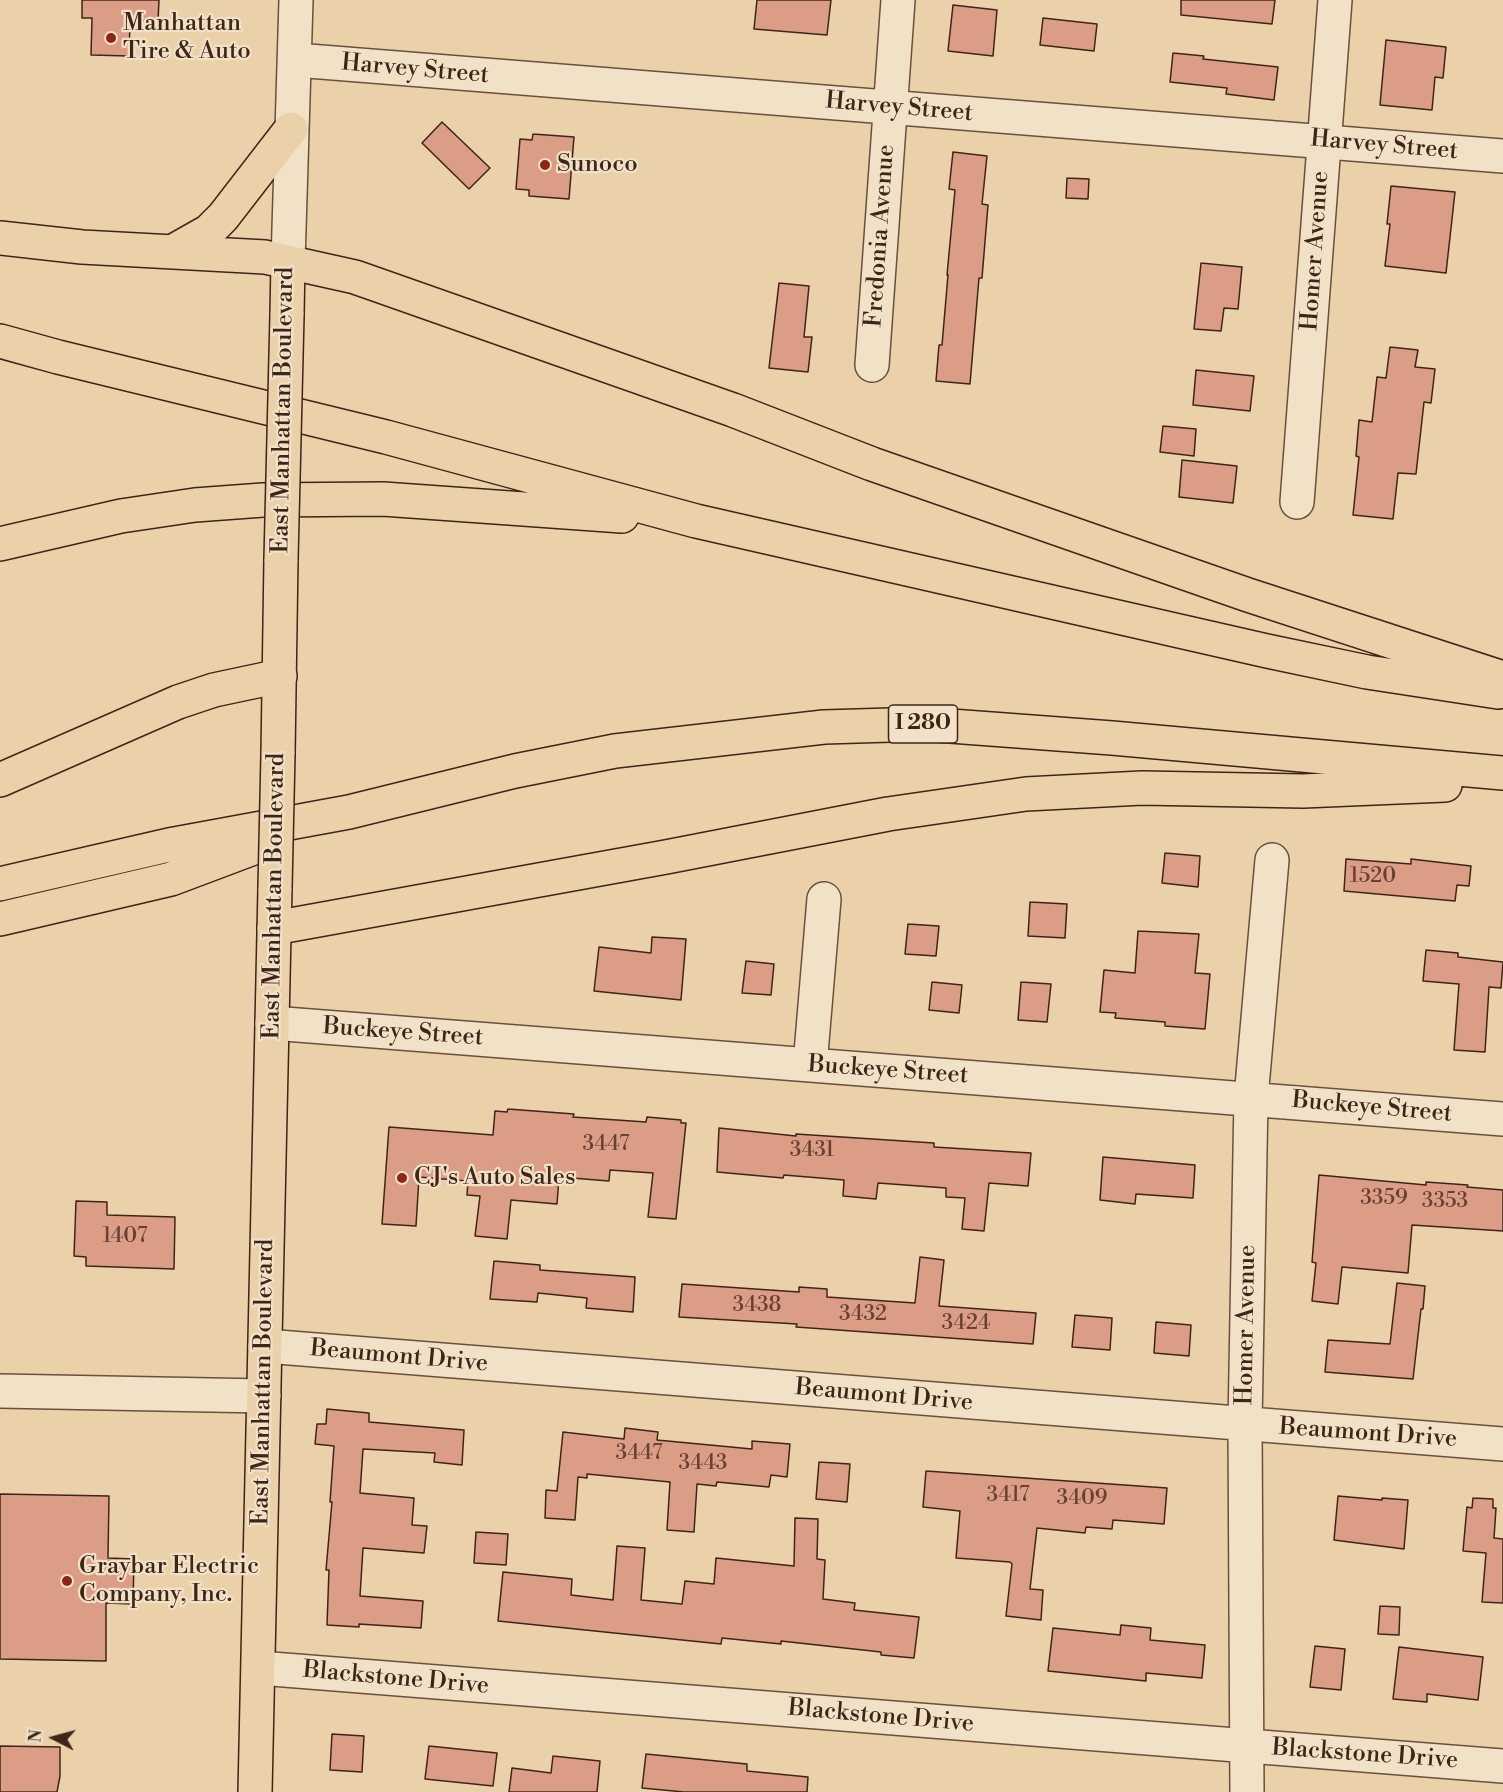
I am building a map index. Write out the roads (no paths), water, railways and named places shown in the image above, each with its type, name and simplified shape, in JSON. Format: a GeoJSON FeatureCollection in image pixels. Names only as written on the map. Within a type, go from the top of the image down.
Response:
{"type":"FeatureCollection","features":[{"type":"Feature","properties":{"kind":"main road"},"geometry":{"type":"LineString","coordinates":[[172,252],[209,231],[223,217],[291,129]]}},
{"type":"Feature","properties":{"kind":"main road"},"geometry":{"type":"LineString","coordinates":[[0,238],[82,247],[241,255],[288,262],[355,277],[733,410],[872,464],[1248,596],[1503,678]]}},
{"type":"Feature","properties":{"kind":"main road","name":"East Manhattan Boulevard"},"geometry":{"type":"LineString","coordinates":[[255,1792],[288,262]]}},
{"type":"Feature","properties":{"kind":"main road"},"geometry":{"type":"LineString","coordinates":[[0,341],[386,437],[696,521],[1267,651],[1367,672],[1503,693]]}},
{"type":"Feature","properties":{"kind":"main road"},"geometry":{"type":"LineString","coordinates":[[0,544],[121,516],[195,505],[263,500],[383,499],[696,521]]}},
{"type":"Feature","properties":{"kind":"main road"},"geometry":{"type":"LineString","coordinates":[[0,780],[178,702],[223,688],[280,676]]}},
{"type":"Feature","properties":{"kind":"main road","name":"I 280"},"geometry":{"type":"LineString","coordinates":[[349,812],[515,771],[615,751],[824,727],[936,725],[1112,738],[1503,773]]}},
{"type":"Feature","properties":{"kind":"main road"},"geometry":{"type":"LineString","coordinates":[[274,928],[888,814],[1026,794],[1142,788],[1303,791],[1503,782]]}},
{"type":"Feature","properties":{"kind":"main road"},"geometry":{"type":"LineString","coordinates":[[0,884],[169,845],[349,812]]}},
{"type":"Feature","properties":{"kind":"main road"},"geometry":{"type":"LineString","coordinates":[[0,919],[171,879],[349,812]]}},
{"type":"Feature","properties":{"kind":"street","name":"East Manhattan Boulevard"},"geometry":{"type":"LineString","coordinates":[[288,262],[291,129],[296,60],[296,0]]}},
{"type":"Feature","properties":{"kind":"street","name":"Fredonia Avenue"},"geometry":{"type":"LineString","coordinates":[[872,365],[898,0]]}},
{"type":"Feature","properties":{"kind":"street","name":"Homer Avenue"},"geometry":{"type":"LineString","coordinates":[[1297,502],[1335,0]]}},
{"type":"Feature","properties":{"kind":"street","name":"Harvey Street"},"geometry":{"type":"LineString","coordinates":[[296,60],[1503,156]]}},
{"type":"Feature","properties":{"kind":"street","name":"Homer Avenue"},"geometry":{"type":"LineString","coordinates":[[1248,1792],[1245,1424],[1251,1098],[1272,860]]}},
{"type":"Feature","properties":{"kind":"street"},"geometry":{"type":"LineString","coordinates":[[810,1065],[824,899]]}},
{"type":"Feature","properties":{"kind":"street","name":"Buckeye Street"},"geometry":{"type":"LineString","coordinates":[[272,1023],[1503,1119]]}},
{"type":"Feature","properties":{"kind":"street","name":"Beaumont Drive"},"geometry":{"type":"LineString","coordinates":[[265,1347],[1503,1444]]}},
{"type":"Feature","properties":{"kind":"street"},"geometry":{"type":"LineString","coordinates":[[0,1391],[264,1396]]}},
{"type":"Feature","properties":{"kind":"street","name":"Blackstone Drive"},"geometry":{"type":"LineString","coordinates":[[259,1668],[1503,1766]]}},
{"type":"Feature","properties":{"kind":"place","name":"Manhattan Tire & Auto"},"geometry":{"type":"Point","coordinates":[111,38]}},
{"type":"Feature","properties":{"kind":"place","name":"Sunoco"},"geometry":{"type":"Point","coordinates":[545,165]}},
{"type":"Feature","properties":{"kind":"place","name":"CJ's Auto Sales"},"geometry":{"type":"Point","coordinates":[402,1178]}},
{"type":"Feature","properties":{"kind":"place","name":"Graybar Electric Company, Inc."},"geometry":{"type":"Point","coordinates":[67,1581]}}]}
